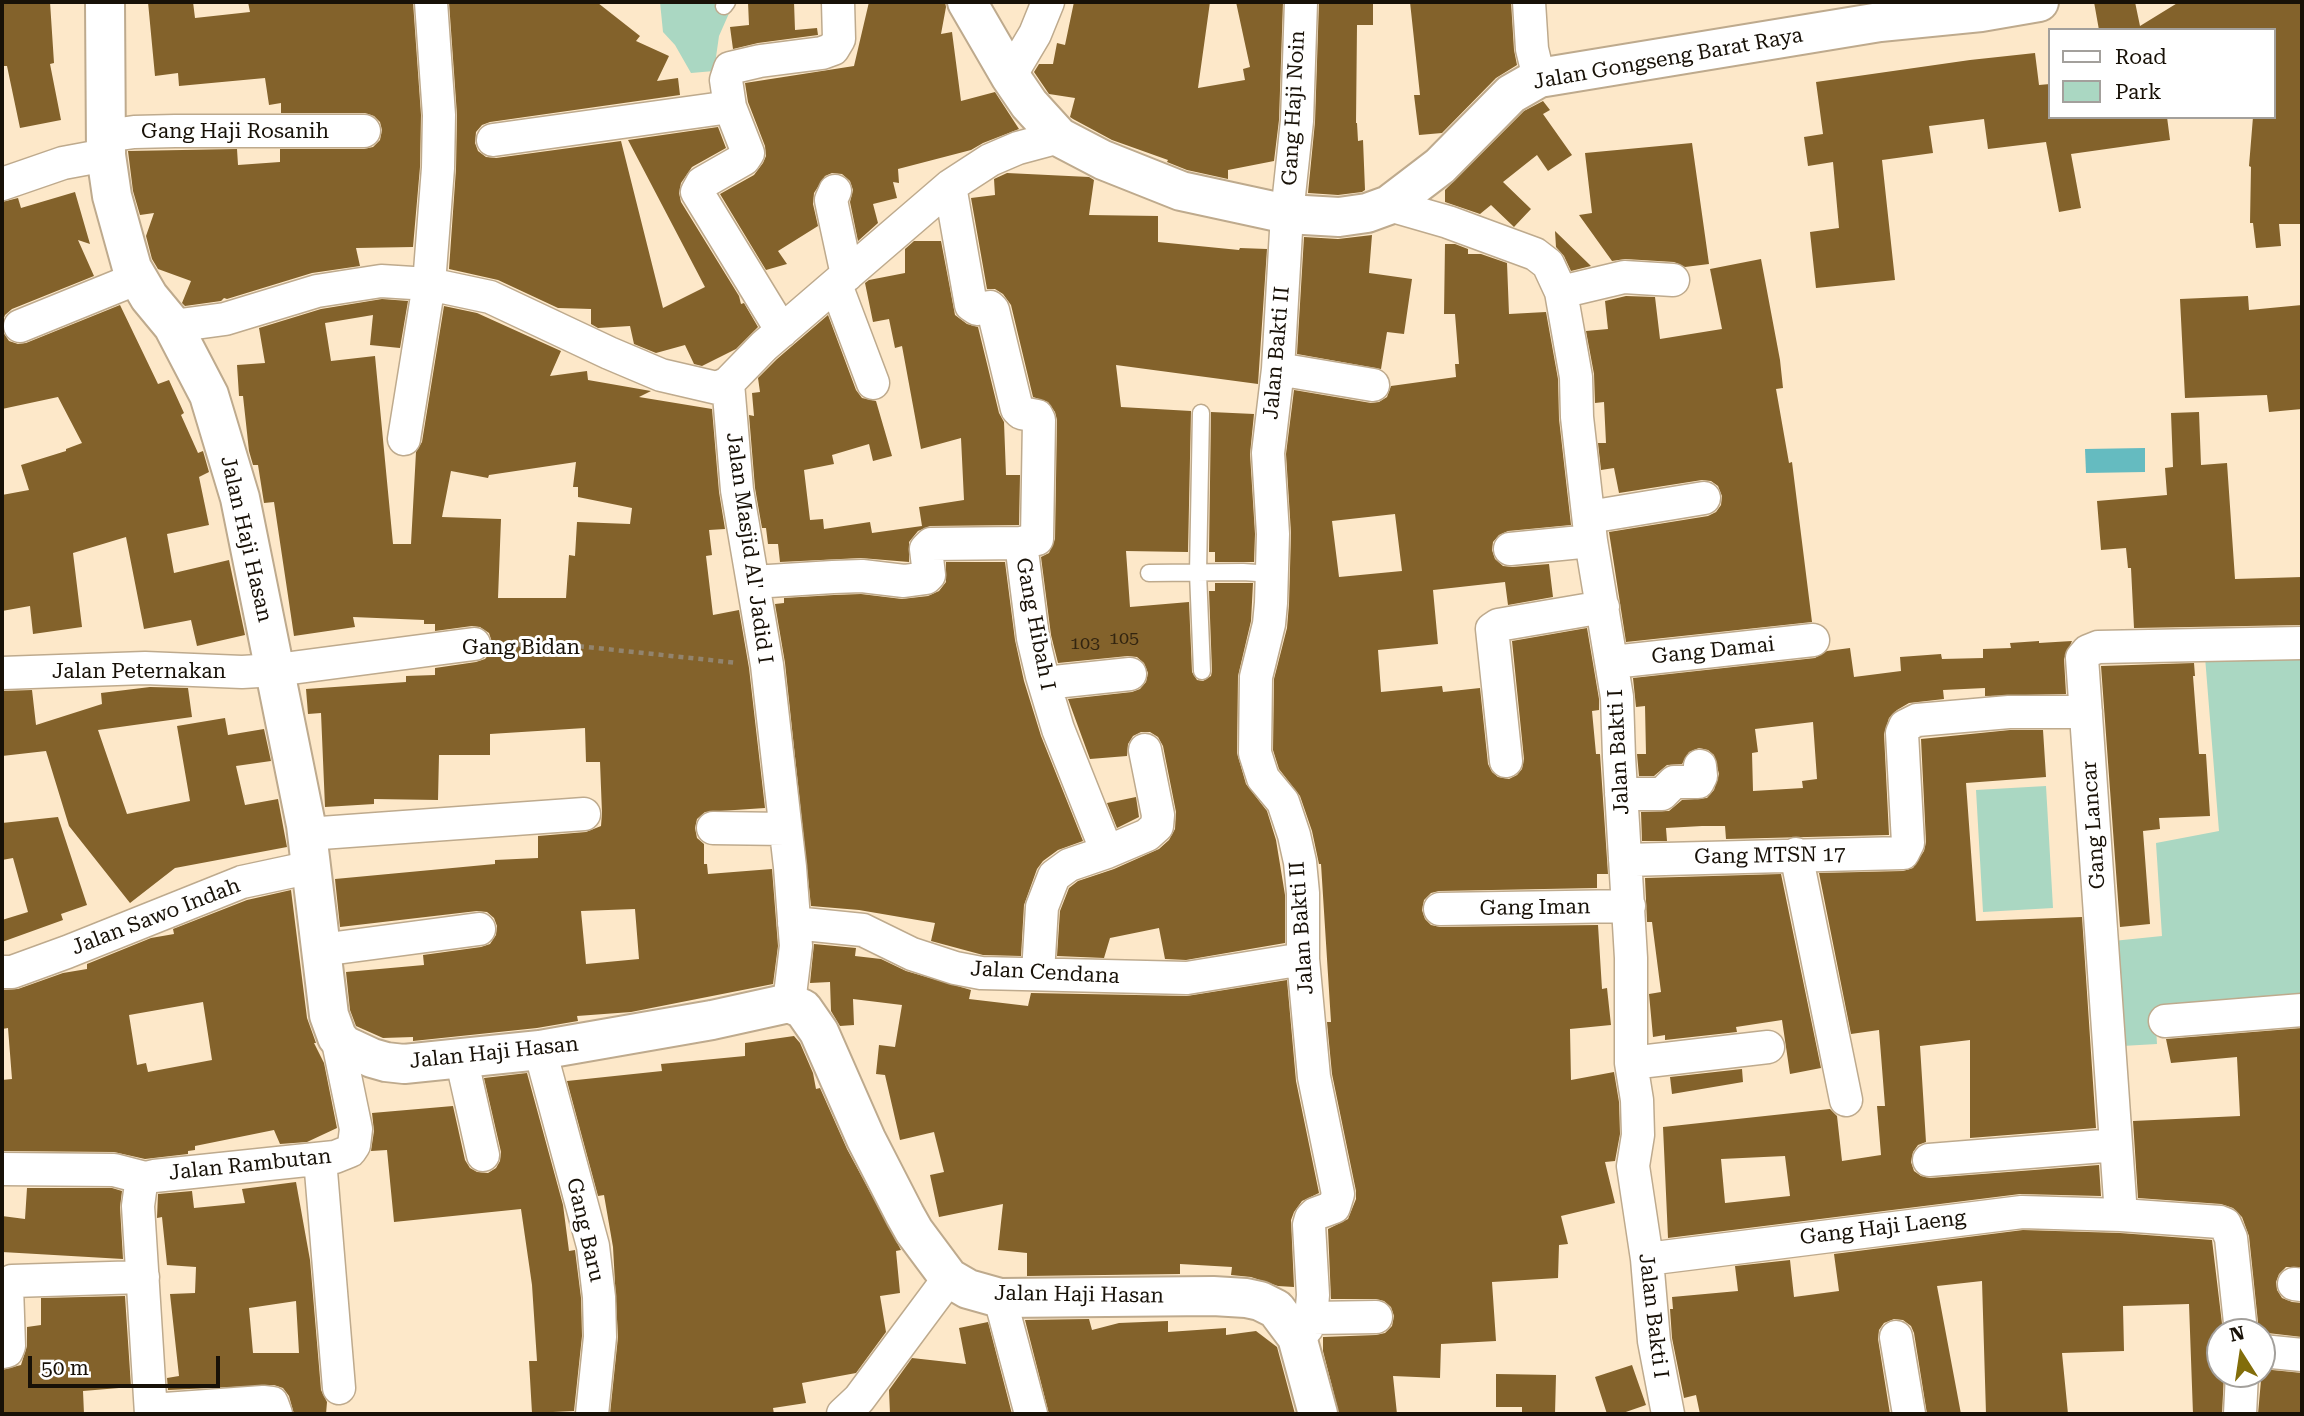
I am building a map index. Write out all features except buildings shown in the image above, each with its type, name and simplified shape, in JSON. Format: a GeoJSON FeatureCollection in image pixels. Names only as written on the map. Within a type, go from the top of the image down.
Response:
{"type":"FeatureCollection","features":[{"type":"Feature","properties":{"kind":"street","name":"Jalan Haji Hasan"},"geometry":{"type":"LineString","coordinates":[[105,2],[106,146],[122,237],[132,268],[149,297],[173,327],[209,395],[240,498],[310,850],[329,1015],[337,1037],[344,1045],[358,1052],[386,1062],[404,1064],[540,1050],[712,1020],[789,1003],[803,1009],[819,1032],[866,1139],[909,1223],[949,1278],[968,1290],[1000,1298],[1213,1296],[1246,1298],[1276,1309],[1304,1327],[1305,1358],[1318,1414]]}},
{"type":"Feature","properties":{"kind":"street"},"geometry":{"type":"LineString","coordinates":[[404,439],[429,284],[438,168],[439,115],[430,2]]}},
{"type":"Feature","properties":{"kind":"street"},"geometry":{"type":"LineString","coordinates":[[782,331],[697,192],[702,183],[744,159],[748,153],[728,93],[730,68],[822,53],[833,48],[839,39],[838,2]]}},
{"type":"Feature","properties":{"kind":"street","name":"Jalan Gongseng Barat Raya"},"geometry":{"type":"LineString","coordinates":[[967,2],[1029,104],[1059,137],[1103,160],[1181,191],[1287,214],[1339,217],[1367,214],[1389,205],[1440,166],[1511,94],[1539,78],[1880,22],[1981,12],[2039,2]]}},
{"type":"Feature","properties":{"kind":"street"},"geometry":{"type":"LineString","coordinates":[[1010,76],[1034,34],[1048,2]]}},
{"type":"Feature","properties":{"kind":"street","name":"Gang Haji Noin"},"geometry":{"type":"LineString","coordinates":[[1287,214],[1297,121],[1301,2]]}},
{"type":"Feature","properties":{"kind":"street"},"geometry":{"type":"LineString","coordinates":[[1529,2],[1532,49],[1539,78]]}},
{"type":"Feature","properties":{"kind":"street"},"geometry":{"type":"LineString","coordinates":[[493,140],[728,93]]}},
{"type":"Feature","properties":{"kind":"street","name":"Gang Haji Rosanih"},"geometry":{"type":"LineString","coordinates":[[2,184],[63,163],[134,132],[364,131]]}},
{"type":"Feature","properties":{"kind":"street"},"geometry":{"type":"LineString","coordinates":[[173,327],[225,318],[317,291],[381,282],[429,284],[490,298],[662,375],[717,388],[729,383],[782,331],[950,186],[990,160],[1018,148],[1059,137]]}},
{"type":"Feature","properties":{"kind":"street","name":"Gang Hibah I"},"geometry":{"type":"LineString","coordinates":[[950,186],[971,305],[977,309],[990,307],[993,310],[1017,410],[1037,416],[1040,422],[1038,536],[1035,540],[1021,543],[1033,638],[1058,729],[1107,852]]}},
{"type":"Feature","properties":{"kind":"street"},"geometry":{"type":"LineString","coordinates":[[835,191],[831,200],[841,280],[873,383]]}},
{"type":"Feature","properties":{"kind":"street","name":"Jalan Bakti I"},"geometry":{"type":"LineString","coordinates":[[1389,205],[1448,222],[1535,254],[1548,264],[1561,292],[1576,377],[1577,417],[1590,529],[1613,662],[1619,718],[1629,906],[1632,1063],[1637,1100],[1638,1135],[1633,1166],[1647,1259],[1654,1341],[1668,1414]]}},
{"type":"Feature","properties":{"kind":"street","name":"Jalan Bakti II"},"geometry":{"type":"LineString","coordinates":[[1287,214],[1278,369],[1268,453],[1273,534],[1272,574],[1269,624],[1256,677],[1255,753],[1263,778],[1283,802],[1294,835],[1303,893],[1303,959],[1314,1077],[1338,1194],[1334,1207],[1311,1217],[1309,1225],[1313,1295],[1304,1327]]}},
{"type":"Feature","properties":{"kind":"street"},"geometry":{"type":"LineString","coordinates":[[1561,292],[1624,277],[1673,280]]}},
{"type":"Feature","properties":{"kind":"street"},"geometry":{"type":"LineString","coordinates":[[20,326],[138,278]]}},
{"type":"Feature","properties":{"kind":"street"},"geometry":{"type":"LineString","coordinates":[[1278,369],[1373,384]]}},
{"type":"Feature","properties":{"kind":"street","name":"Jalan Masjid Al' Jadid I"},"geometry":{"type":"LineString","coordinates":[[729,383],[737,490],[767,665],[785,829],[796,946],[789,1003]]}},
{"type":"Feature","properties":{"kind":"street"},"geometry":{"type":"LineString","coordinates":[[1510,549],[1704,498]]}},
{"type":"Feature","properties":{"kind":"street"},"geometry":{"type":"LineString","coordinates":[[753,582],[862,576],[904,581],[926,578],[929,575],[926,549],[931,544],[1021,543]]}},
{"type":"Feature","properties":{"kind":"street"},"geometry":{"type":"LineString","coordinates":[[1506,761],[1492,629],[1498,625],[1603,607]]}},
{"type":"Feature","properties":{"kind":"street","name":"Gang Damai"},"geometry":{"type":"LineString","coordinates":[[1613,662],[1813,640]]}},
{"type":"Feature","properties":{"kind":"street","name":"Gang Lancar"},"geometry":{"type":"LineString","coordinates":[[2121,1215],[2082,658],[2093,648],[2302,643]]}},
{"type":"Feature","properties":{"kind":"street","name":"Gang Bidan"},"geometry":{"type":"LineString","coordinates":[[276,670],[474,644]]}},
{"type":"Feature","properties":{"kind":"street","name":"Jalan Peternakan"},"geometry":{"type":"LineString","coordinates":[[2,674],[145,668],[242,672],[276,670]]}},
{"type":"Feature","properties":{"kind":"street"},"geometry":{"type":"LineString","coordinates":[[1045,683],[1130,674]]}},
{"type":"Feature","properties":{"kind":"street","name":"Gang MTSN 17"},"geometry":{"type":"LineString","coordinates":[[1625,860],[1903,853],[1908,843],[1902,733],[1905,726],[1917,720],[2009,712],[2086,712]]}},
{"type":"Feature","properties":{"kind":"street"},"geometry":{"type":"LineString","coordinates":[[1038,973],[1042,907],[1054,876],[1069,865],[1147,835],[1157,827],[1158,816],[1145,750]]}},
{"type":"Feature","properties":{"kind":"street"},"geometry":{"type":"LineString","coordinates":[[1621,794],[1662,794],[1674,782],[1698,782],[1701,776],[1700,766]]}},
{"type":"Feature","properties":{"kind":"street","name":"Jalan Sawo Indah"},"geometry":{"type":"LineString","coordinates":[[2,972],[12,972],[67,952],[242,883],[310,850],[584,814]]}},
{"type":"Feature","properties":{"kind":"street"},"geometry":{"type":"LineString","coordinates":[[713,828],[785,829]]}},
{"type":"Feature","properties":{"kind":"street"},"geometry":{"type":"LineString","coordinates":[[1796,854],[1846,1100]]}},
{"type":"Feature","properties":{"kind":"street","name":"Gang Iman"},"geometry":{"type":"LineString","coordinates":[[1440,909],[1629,906]]}},
{"type":"Feature","properties":{"kind":"street","name":"Jalan Cendana"},"geometry":{"type":"LineString","coordinates":[[794,923],[863,930],[912,954],[955,968],[1002,974],[1187,978],[1303,959]]}},
{"type":"Feature","properties":{"kind":"street"},"geometry":{"type":"LineString","coordinates":[[321,950],[479,929]]}},
{"type":"Feature","properties":{"kind":"street"},"geometry":{"type":"LineString","coordinates":[[2165,1021],[2302,1010]]}},
{"type":"Feature","properties":{"kind":"street","name":"Jalan Rambutan"},"geometry":{"type":"LineString","coordinates":[[151,1412],[138,1206],[138,1193],[145,1178],[320,1159],[350,1151],[356,1139],[353,1111],[337,1037]]}},
{"type":"Feature","properties":{"kind":"street"},"geometry":{"type":"LineString","coordinates":[[1632,1063],[1769,1047]]}},
{"type":"Feature","properties":{"kind":"street","name":"Gang Baru"},"geometry":{"type":"LineString","coordinates":[[540,1050],[593,1246],[600,1337],[592,1414]]}},
{"type":"Feature","properties":{"kind":"street"},"geometry":{"type":"LineString","coordinates":[[461,1057],[483,1155]]}},
{"type":"Feature","properties":{"kind":"street"},"geometry":{"type":"LineString","coordinates":[[1929,1160],[2116,1145]]}},
{"type":"Feature","properties":{"kind":"street"},"geometry":{"type":"LineString","coordinates":[[320,1159],[339,1388]]}},
{"type":"Feature","properties":{"kind":"street"},"geometry":{"type":"LineString","coordinates":[[2,1169],[114,1170],[145,1178]]}},
{"type":"Feature","properties":{"kind":"street","name":"Gang Haji Laeng"},"geometry":{"type":"LineString","coordinates":[[1647,1259],[2022,1212],[2220,1222],[2225,1224],[2231,1238],[2240,1318]]}},
{"type":"Feature","properties":{"kind":"street"},"geometry":{"type":"LineString","coordinates":[[2,1352],[7,1351],[9,1346],[7,1286],[12,1280],[143,1277]]}},
{"type":"Feature","properties":{"kind":"street"},"geometry":{"type":"LineString","coordinates":[[853,1409],[949,1278]]}},
{"type":"Feature","properties":{"kind":"street"},"geometry":{"type":"LineString","coordinates":[[1000,1298],[1031,1414]]}},
{"type":"Feature","properties":{"kind":"street"},"geometry":{"type":"LineString","coordinates":[[1304,1327],[1376,1318]]}},
{"type":"Feature","properties":{"kind":"street"},"geometry":{"type":"LineString","coordinates":[[1896,1337],[1909,1414]]}},
{"type":"Feature","properties":{"kind":"street"},"geometry":{"type":"LineString","coordinates":[[2276,1352],[2302,1355]]}},
{"type":"Feature","properties":{"kind":"street"},"geometry":{"type":"LineString","coordinates":[[2240,1414],[2241,1388]]}},
{"type":"Feature","properties":{"kind":"street"},"geometry":{"type":"LineString","coordinates":[[151,1412],[262,1402],[271,1403],[276,1414]]}},
{"type":"Feature","properties":{"kind":"lane"},"geometry":{"type":"LineString","coordinates":[[1201,413],[1198,573],[1202,671]]}},
{"type":"Feature","properties":{"kind":"lane"},"geometry":{"type":"LineString","coordinates":[[1149,573],[1272,574]]}},
{"type":"Feature","properties":{"kind":"path","name":"Gang Bidan"},"geometry":{"type":"LineString","coordinates":[[474,644],[577,646],[767,665]]}},
{"type":"Feature","properties":{"kind":"green space"},"geometry":{"type":"Polygon","coordinates":[[[660,2],[734,2],[719,36],[714,71],[691,73],[675,45],[663,32],[660,2]]]}},
{"type":"Feature","properties":{"kind":"green space"},"geometry":{"type":"Polygon","coordinates":[[[2302,655],[2302,996],[2155,1009],[2157,1044],[2122,1046],[2113,941],[2162,936],[2156,843],[2219,831],[2205,657],[2302,655]]]}},
{"type":"Feature","properties":{"kind":"green space"},"geometry":{"type":"Polygon","coordinates":[[[2046,786],[2053,908],[1983,912],[1976,790],[2046,786]]]}},
{"type":"Feature","properties":{"kind":"water"},"geometry":{"type":"Polygon","coordinates":[[[2145,448],[2145,472],[2086,473],[2085,449],[2145,448]]]}}]}
